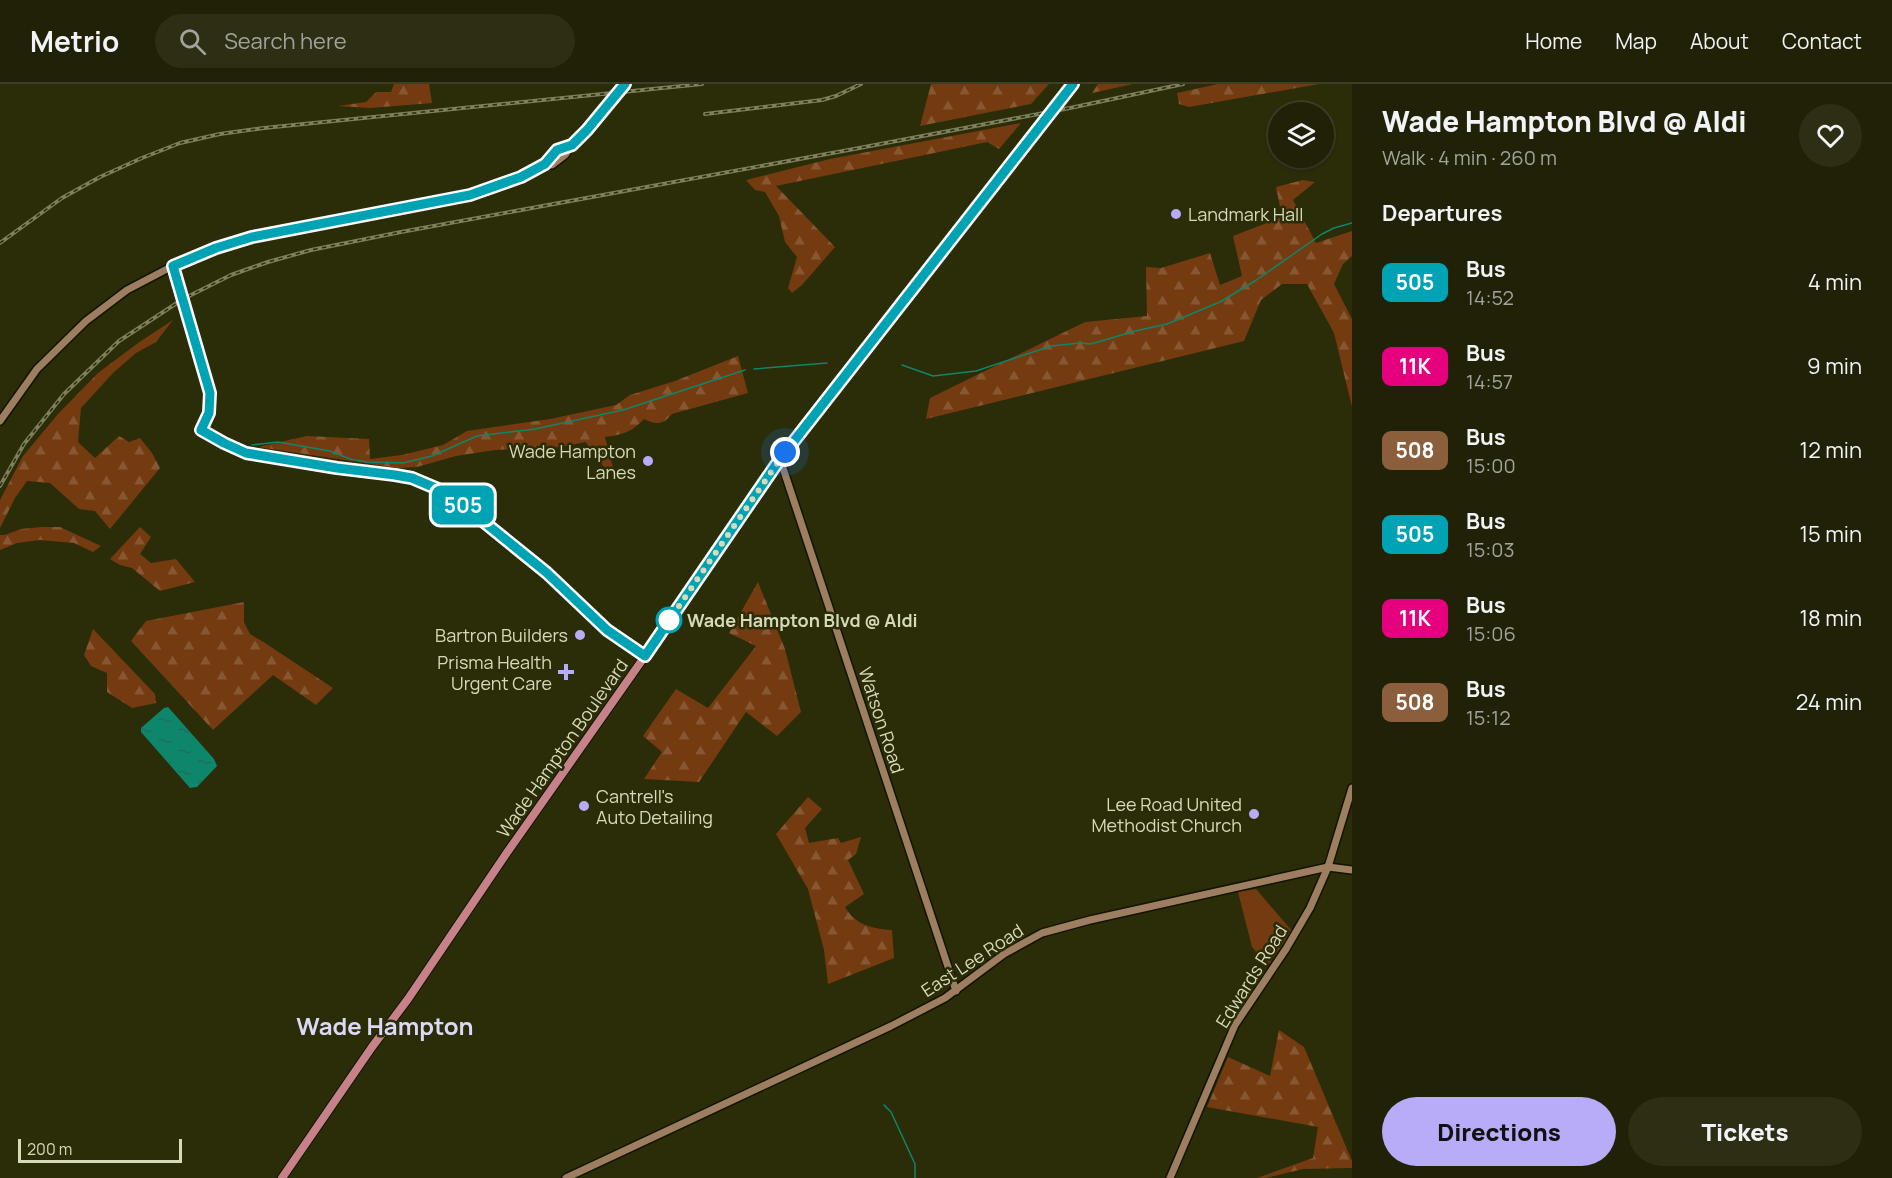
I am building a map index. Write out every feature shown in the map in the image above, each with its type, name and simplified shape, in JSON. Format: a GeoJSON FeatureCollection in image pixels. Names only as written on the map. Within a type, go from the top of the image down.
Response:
{"type":"FeatureCollection","features":[{"type":"Feature","properties":{"kind":"main road","name":"Wade Hampton Boulevard"},"geometry":{"type":"LineString","coordinates":[[282,1178],[780,459],[1073,84]]}},
{"type":"Feature","properties":{"kind":"street"},"geometry":{"type":"LineString","coordinates":[[0,421],[37,369],[53,352],[86,321],[128,290],[188,258],[218,247],[263,235],[470,195],[504,184],[545,164],[557,150],[572,145],[625,84]]}},
{"type":"Feature","properties":{"kind":"street","name":"Watson Road"},"geometry":{"type":"LineString","coordinates":[[780,459],[956,991]]}},
{"type":"Feature","properties":{"kind":"street","name":"Edwards Road"},"geometry":{"type":"LineString","coordinates":[[1170,1178],[1235,1025],[1286,949],[1310,908],[1328,867],[1352,788]]}},
{"type":"Feature","properties":{"kind":"street","name":"East Lee Road"},"geometry":{"type":"LineString","coordinates":[[566,1178],[936,1003],[1016,947],[1053,929],[1328,867],[1352,870]]}},
{"type":"Feature","properties":{"kind":"green space"},"geometry":{"type":"Polygon","coordinates":[[[394,84],[429,84],[432,103],[370,108],[338,106],[366,102],[376,92],[391,92],[394,84]]]}},
{"type":"Feature","properties":{"kind":"green space"},"geometry":{"type":"Polygon","coordinates":[[[931,84],[1049,84],[1031,104],[920,126],[931,84]]]}},
{"type":"Feature","properties":{"kind":"green space"},"geometry":{"type":"Polygon","coordinates":[[[1098,84],[1133,84],[1092,93],[1098,84]]]}},
{"type":"Feature","properties":{"kind":"green space"},"geometry":{"type":"Polygon","coordinates":[[[1218,84],[1319,84],[1189,107],[1179,104],[1177,93],[1218,84]]]}},
{"type":"Feature","properties":{"kind":"green space"},"geometry":{"type":"Polygon","coordinates":[[[1021,123],[999,149],[987,142],[776,186],[835,247],[802,285],[792,293],[788,288],[797,257],[785,242],[779,216],[765,192],[755,190],[746,180],[830,159],[1021,123]]]}},
{"type":"Feature","properties":{"kind":"green space"},"geometry":{"type":"Polygon","coordinates":[[[1303,180],[1315,182],[1293,200],[1316,243],[1352,231],[1352,256],[1343,264],[1334,284],[1352,319],[1352,407],[1334,333],[1307,284],[1282,284],[1261,300],[1244,341],[926,419],[930,398],[1085,322],[1147,316],[1146,267],[1161,268],[1210,253],[1220,285],[1242,276],[1233,236],[1282,217],[1276,187],[1303,180]]]}},
{"type":"Feature","properties":{"kind":"green space"},"geometry":{"type":"Polygon","coordinates":[[[173,320],[156,342],[136,353],[113,373],[81,408],[78,442],[95,458],[119,436],[129,442],[140,438],[160,468],[110,529],[95,511],[79,509],[50,483],[27,481],[15,498],[0,528],[0,500],[23,456],[58,414],[98,373],[173,320]]]}},
{"type":"Feature","properties":{"kind":"green space"},"geometry":{"type":"Polygon","coordinates":[[[738,356],[748,393],[672,414],[659,423],[644,419],[626,432],[605,437],[614,472],[610,472],[595,458],[586,442],[560,447],[495,450],[456,456],[417,467],[398,468],[258,447],[307,436],[369,439],[370,459],[402,455],[443,445],[467,431],[550,419],[616,405],[630,395],[675,381],[738,356]]]}},
{"type":"Feature","properties":{"kind":"green space"},"geometry":{"type":"Polygon","coordinates":[[[60,527],[101,546],[93,552],[74,543],[40,540],[17,543],[0,550],[0,535],[21,529],[60,527]]]}},
{"type":"Feature","properties":{"kind":"green space"},"geometry":{"type":"Polygon","coordinates":[[[140,527],[151,537],[140,554],[151,563],[176,559],[195,582],[160,591],[132,568],[110,559],[140,527]]]}},
{"type":"Feature","properties":{"kind":"green space"},"geometry":{"type":"Polygon","coordinates":[[[758,582],[785,649],[801,712],[777,736],[746,712],[699,782],[644,779],[662,752],[643,736],[676,689],[708,708],[756,646],[729,633],[758,582]]]}},
{"type":"Feature","properties":{"kind":"green space"},"geometry":{"type":"Polygon","coordinates":[[[244,602],[244,622],[250,634],[333,688],[316,705],[273,675],[213,730],[131,641],[146,621],[244,602]]]}},
{"type":"Feature","properties":{"kind":"green space"},"geometry":{"type":"Polygon","coordinates":[[[93,629],[155,694],[156,703],[132,708],[107,692],[107,673],[91,666],[84,655],[93,629]]]}},
{"type":"Feature","properties":{"kind":"green space"},"geometry":{"type":"Polygon","coordinates":[[[808,797],[822,809],[805,828],[809,843],[838,838],[841,843],[861,837],[856,854],[848,860],[864,894],[845,907],[854,918],[865,925],[892,930],[894,958],[828,984],[824,950],[808,889],[776,834],[808,797]]]}},
{"type":"Feature","properties":{"kind":"green space"},"geometry":{"type":"Polygon","coordinates":[[[1256,889],[1292,931],[1270,963],[1265,962],[1252,947],[1238,892],[1256,889]]]}},
{"type":"Feature","properties":{"kind":"green space"},"geometry":{"type":"Polygon","coordinates":[[[1279,1030],[1304,1047],[1352,1161],[1352,1168],[1303,1169],[1257,1178],[1313,1158],[1318,1127],[1207,1107],[1228,1057],[1270,1076],[1279,1030]]]}},
{"type":"Feature","properties":{"kind":"water"},"geometry":{"type":"Polygon","coordinates":[[[168,707],[214,759],[217,766],[197,787],[190,788],[141,732],[141,728],[168,707]]]}},
{"type":"Feature","properties":{"kind":"waterway"},"geometry":{"type":"LineString","coordinates":[[902,365],[933,376],[976,371],[1051,346],[1091,344],[1167,324],[1220,302],[1255,281],[1322,234],[1352,223]]}},
{"type":"Feature","properties":{"kind":"waterway"},"geometry":{"type":"LineString","coordinates":[[754,369],[827,363]]}},
{"type":"Feature","properties":{"kind":"waterway"},"geometry":{"type":"LineString","coordinates":[[252,445],[278,442],[330,451],[350,459],[367,462],[403,463],[432,456],[477,436],[535,429],[623,410],[745,370]]}},
{"type":"Feature","properties":{"kind":"waterway"},"geometry":{"type":"LineString","coordinates":[[884,1105],[891,1112],[915,1164],[915,1178]]}},
{"type":"Feature","properties":{"kind":"railway"},"geometry":{"type":"LineString","coordinates":[[0,243],[62,198],[100,177],[180,143],[220,134],[264,128],[702,84]]}},
{"type":"Feature","properties":{"kind":"railway"},"geometry":{"type":"LineString","coordinates":[[705,114],[822,100],[861,84]]}},
{"type":"Feature","properties":{"kind":"railway"},"geometry":{"type":"LineString","coordinates":[[0,486],[24,444],[64,394],[119,341],[183,299],[231,275],[268,262],[311,250],[401,232],[854,149],[1183,84]]}},
{"type":"Feature","properties":{"kind":"bus line","name":"505"},"geometry":{"type":"LineString","coordinates":[[625,84],[572,145],[557,150],[545,164],[504,184],[470,195],[252,237],[188,258],[173,266],[210,393],[209,413],[201,430],[224,443],[258,456],[395,475],[427,483],[468,509],[547,573],[607,630],[645,656],[780,459],[1073,84]]}},
{"type":"Feature","properties":{"kind":"place","name":"Landmark Hall"},"geometry":{"type":"Point","coordinates":[1176,214]}},
{"type":"Feature","properties":{"kind":"place","name":"Wade Hampton Lanes"},"geometry":{"type":"Point","coordinates":[648,461]}},
{"type":"Feature","properties":{"kind":"place","name":"Wade Hampton Blvd @ Aldi"},"geometry":{"type":"Point","coordinates":[669,620]}},
{"type":"Feature","properties":{"kind":"place","name":"Bartron Builders"},"geometry":{"type":"Point","coordinates":[580,635]}},
{"type":"Feature","properties":{"kind":"place","name":"Prisma Health Urgent Care"},"geometry":{"type":"Point","coordinates":[566,672]}},
{"type":"Feature","properties":{"kind":"place","name":"Cantrell's Auto Detailing"},"geometry":{"type":"Point","coordinates":[584,806]}},
{"type":"Feature","properties":{"kind":"place","name":"Lee Road United Methodist Church"},"geometry":{"type":"Point","coordinates":[1254,814]}},
{"type":"Feature","properties":{"kind":"district","name":"Wade Hampton"},"geometry":{"type":"Point","coordinates":[385,1025]}},
{"type":"Feature","properties":{"kind":"route"},"geometry":{"type":"LineString","coordinates":[[669,620],[668,622],[785,452]]}}]}
